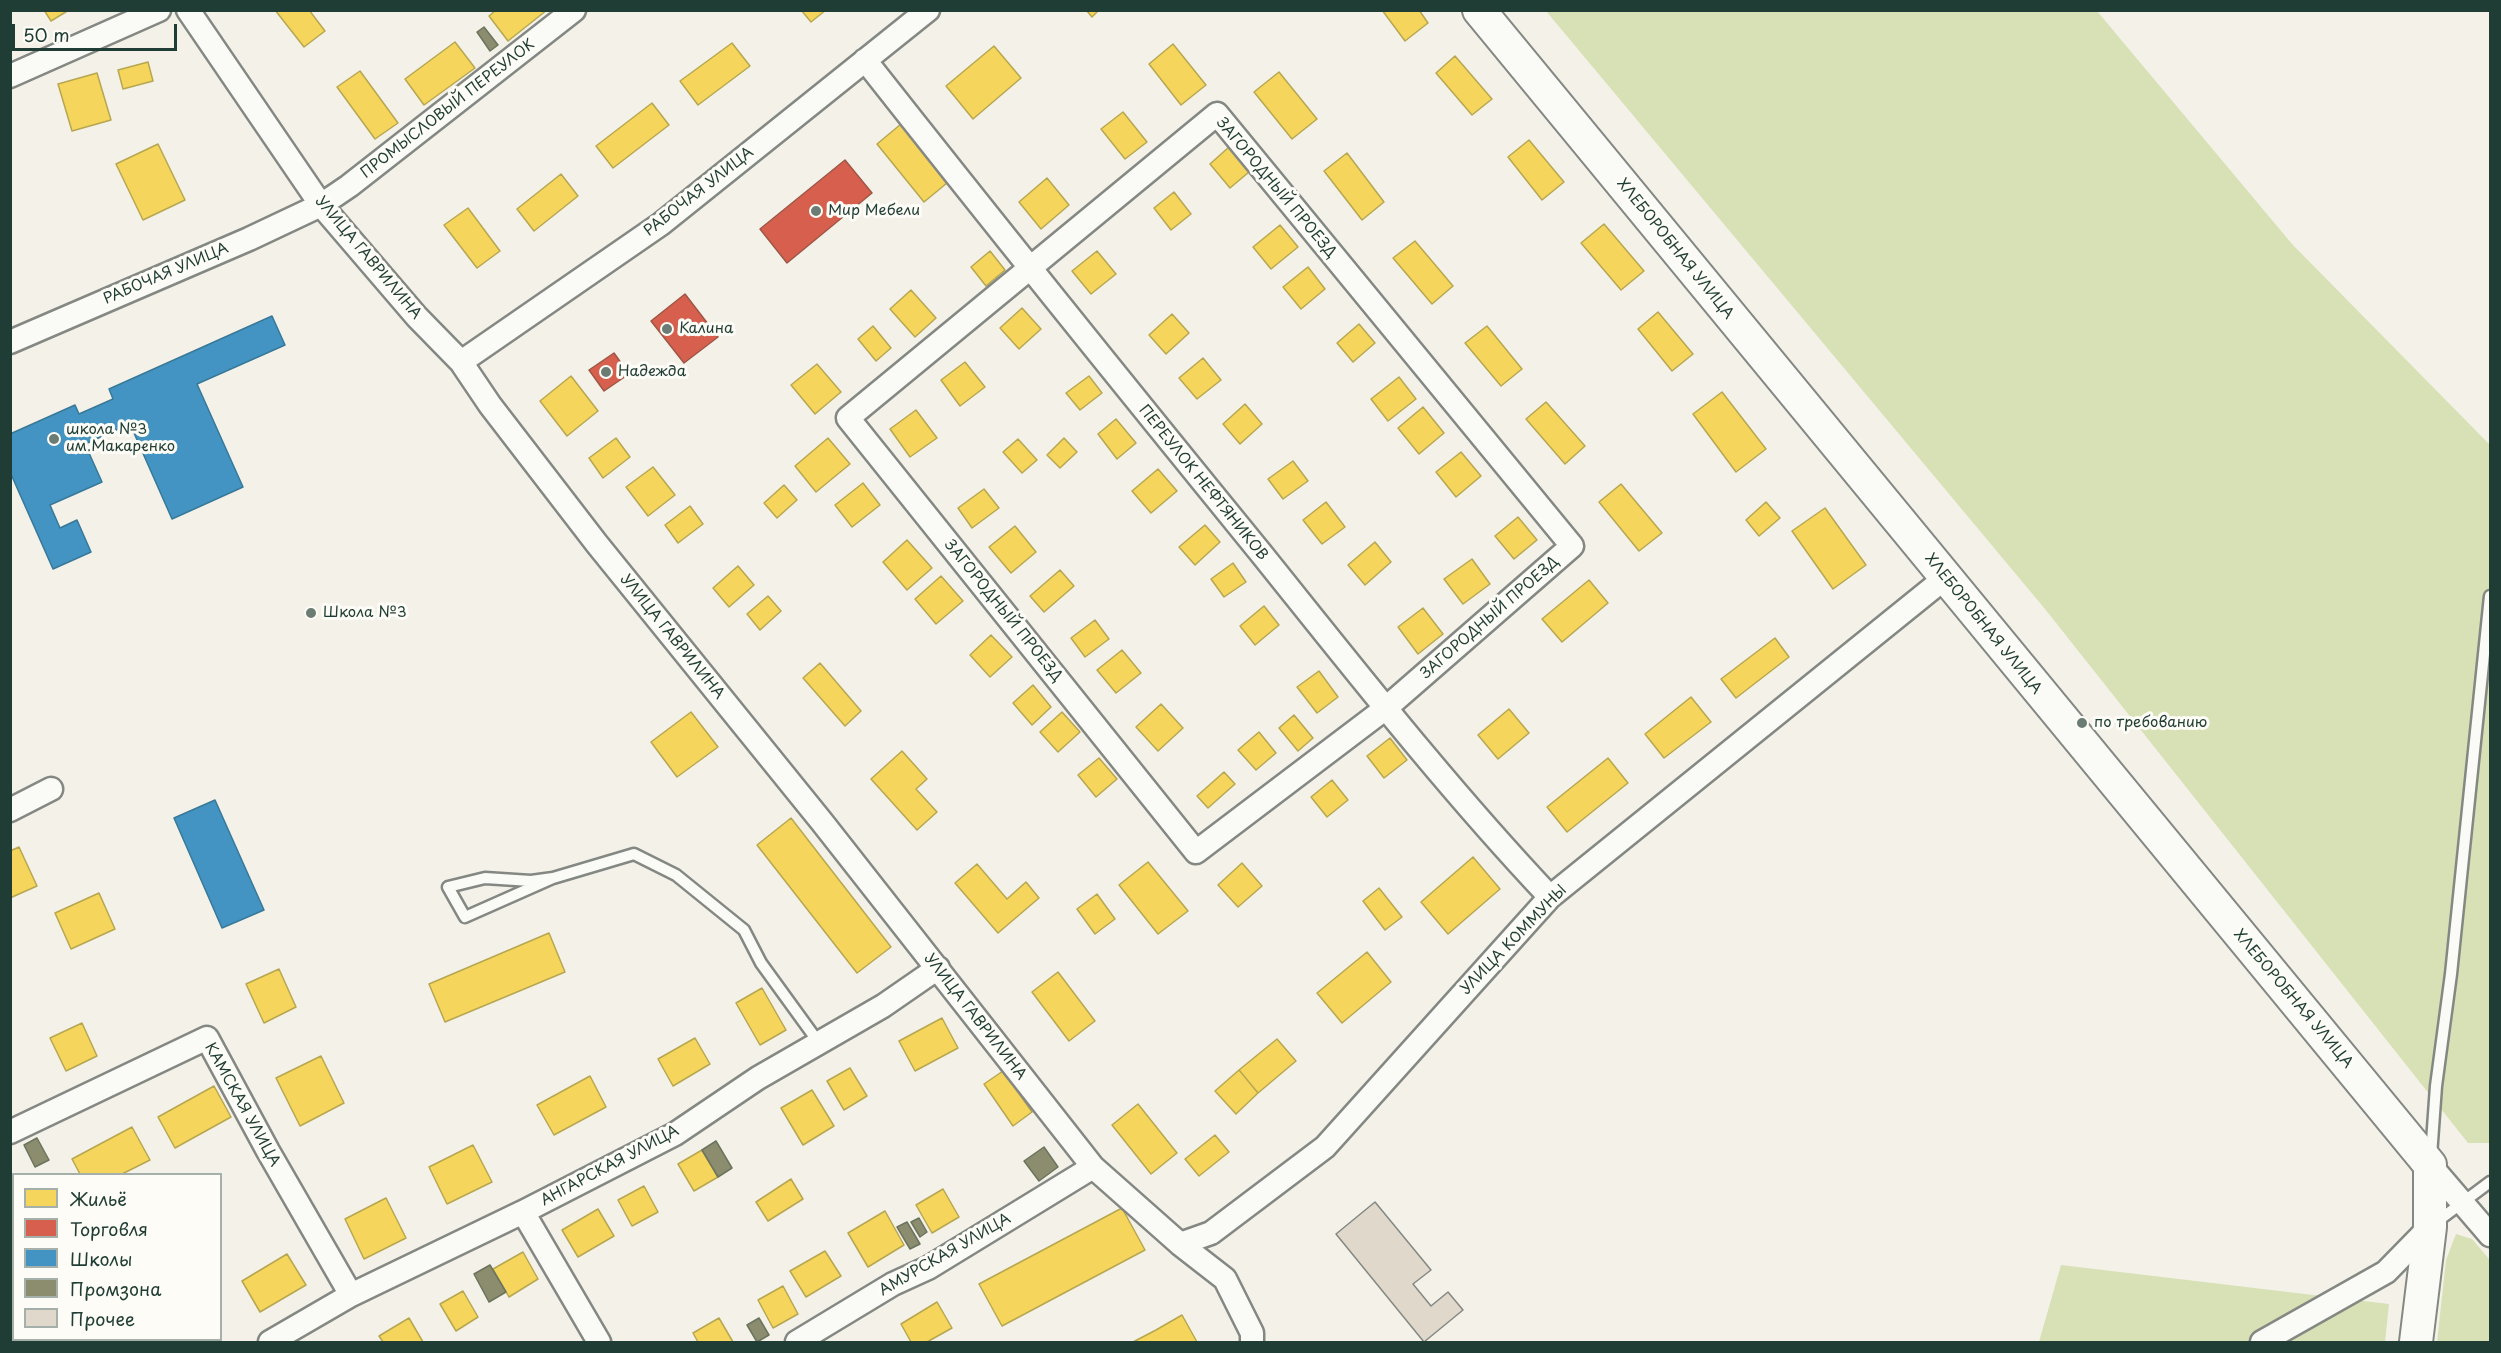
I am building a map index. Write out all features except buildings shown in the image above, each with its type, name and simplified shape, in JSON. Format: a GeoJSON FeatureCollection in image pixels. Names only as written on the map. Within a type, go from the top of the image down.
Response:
{"type":"FeatureCollection","features":[{"type":"Feature","properties":{"kind":"main road","name":"ХЛЕБОРОБНАЯ УЛИЦА"},"geometry":{"type":"LineString","coordinates":[[1479,10],[2430,1165]]}},
{"type":"Feature","properties":{"kind":"main road"},"geometry":{"type":"LineString","coordinates":[[2416,1342],[2430,1227],[2430,1165]]}},
{"type":"Feature","properties":{"kind":"street"},"geometry":{"type":"LineString","coordinates":[[10,76],[159,10]]}},
{"type":"Feature","properties":{"kind":"street","name":"УЛИЦА ГАВРИЛИНА"},"geometry":{"type":"LineString","coordinates":[[188,10],[321,205],[417,317],[461,362],[490,405],[597,544],[829,831],[1093,1167],[1180,1244],[1225,1279],[1254,1339]]}},
{"type":"Feature","properties":{"kind":"street","name":"ПРОМЫСЛОВЫЙ ПЕРЕУЛОК"},"geometry":{"type":"LineString","coordinates":[[321,205],[349,186],[574,10]]}},
{"type":"Feature","properties":{"kind":"street","name":"РАБОЧАЯ УЛИЦА"},"geometry":{"type":"LineString","coordinates":[[461,362],[661,224],[928,10]]}},
{"type":"Feature","properties":{"kind":"street","name":"ПЕРЕУЛОК НЕФТЯНИКОВ"},"geometry":{"type":"LineString","coordinates":[[865,60],[1030,270],[1386,708],[1509,853],[1550,897]]}},
{"type":"Feature","properties":{"kind":"street","name":"ЗАГОРОДНЫЙ ПРОЕЗД"},"geometry":{"type":"LineString","coordinates":[[1217,114],[1572,546],[1386,708],[1196,852],[848,418],[1217,114]]}},
{"type":"Feature","properties":{"kind":"street","name":"РАБОЧАЯ УЛИЦА"},"geometry":{"type":"LineString","coordinates":[[10,342],[249,239],[321,205]]}},
{"type":"Feature","properties":{"kind":"street","name":"УЛИЦА КОММУНЫ"},"geometry":{"type":"LineString","coordinates":[[1180,1244],[1211,1233],[1325,1147],[1550,897],[1945,578]]}},
{"type":"Feature","properties":{"kind":"street"},"geometry":{"type":"LineString","coordinates":[[10,810],[51,789]]}},
{"type":"Feature","properties":{"kind":"street","name":"АНГАРСКАЯ УЛИЦА"},"geometry":{"type":"LineString","coordinates":[[270,1342],[351,1295],[523,1212],[675,1134],[758,1078],[883,1006],[938,968]]}},
{"type":"Feature","properties":{"kind":"street","name":"КАМСКАЯ УЛИЦА"},"geometry":{"type":"LineString","coordinates":[[10,1132],[207,1038],[351,1295]]}},
{"type":"Feature","properties":{"kind":"street","name":"ХЛЕБОРОБНАЯ УЛИЦА"},"geometry":{"type":"LineString","coordinates":[[2430,1165],[2490,1235]]}},
{"type":"Feature","properties":{"kind":"street","name":"АМУРСКАЯ УЛИЦА"},"geometry":{"type":"LineString","coordinates":[[797,1342],[893,1284],[928,1268],[1093,1167]]}},
{"type":"Feature","properties":{"kind":"street"},"geometry":{"type":"LineString","coordinates":[[523,1212],[599,1342]]}},
{"type":"Feature","properties":{"kind":"street"},"geometry":{"type":"LineString","coordinates":[[2262,1342],[2386,1272],[2430,1227]]}},
{"type":"Feature","properties":{"kind":"lane"},"geometry":{"type":"LineString","coordinates":[[2430,1165],[2436,1086],[2451,974],[2490,596]]}},
{"type":"Feature","properties":{"kind":"lane"},"geometry":{"type":"LineString","coordinates":[[553,878],[531,881],[485,878],[448,887],[465,917],[553,878],[634,854],[676,875],[744,930],[761,963],[819,1043]]}},
{"type":"Feature","properties":{"kind":"lane"},"geometry":{"type":"LineString","coordinates":[[2430,1227],[2490,1182]]}},
{"type":"Feature","properties":{"kind":"green space"},"geometry":{"type":"Polygon","coordinates":[[[1546,11],[2097,11],[2292,244],[2490,445],[2490,1143],[2468,1143],[2045,609],[1546,11]]]}},
{"type":"Feature","properties":{"kind":"green space"},"geometry":{"type":"Polygon","coordinates":[[[2456,1234],[2472,1239],[2490,1260],[2490,1342],[2437,1342],[2446,1260],[2456,1234]]]}},
{"type":"Feature","properties":{"kind":"green space"},"geometry":{"type":"Polygon","coordinates":[[[2061,1265],[2389,1304],[2385,1342],[2039,1342],[2061,1265]]]}},
{"type":"Feature","properties":{"kind":"place","name":"Мир Мебели"},"geometry":{"type":"Point","coordinates":[816,211]}},
{"type":"Feature","properties":{"kind":"place","name":"Калина"},"geometry":{"type":"Point","coordinates":[667,329]}},
{"type":"Feature","properties":{"kind":"place","name":"Надежда"},"geometry":{"type":"Point","coordinates":[606,372]}},
{"type":"Feature","properties":{"kind":"place","name":"школа №3 им.Макаренко"},"geometry":{"type":"Point","coordinates":[54,439]}},
{"type":"Feature","properties":{"kind":"place","name":"Школа №3"},"geometry":{"type":"Point","coordinates":[311,613]}},
{"type":"Feature","properties":{"kind":"place","name":"по требованию"},"geometry":{"type":"Point","coordinates":[2082,723]}}]}
